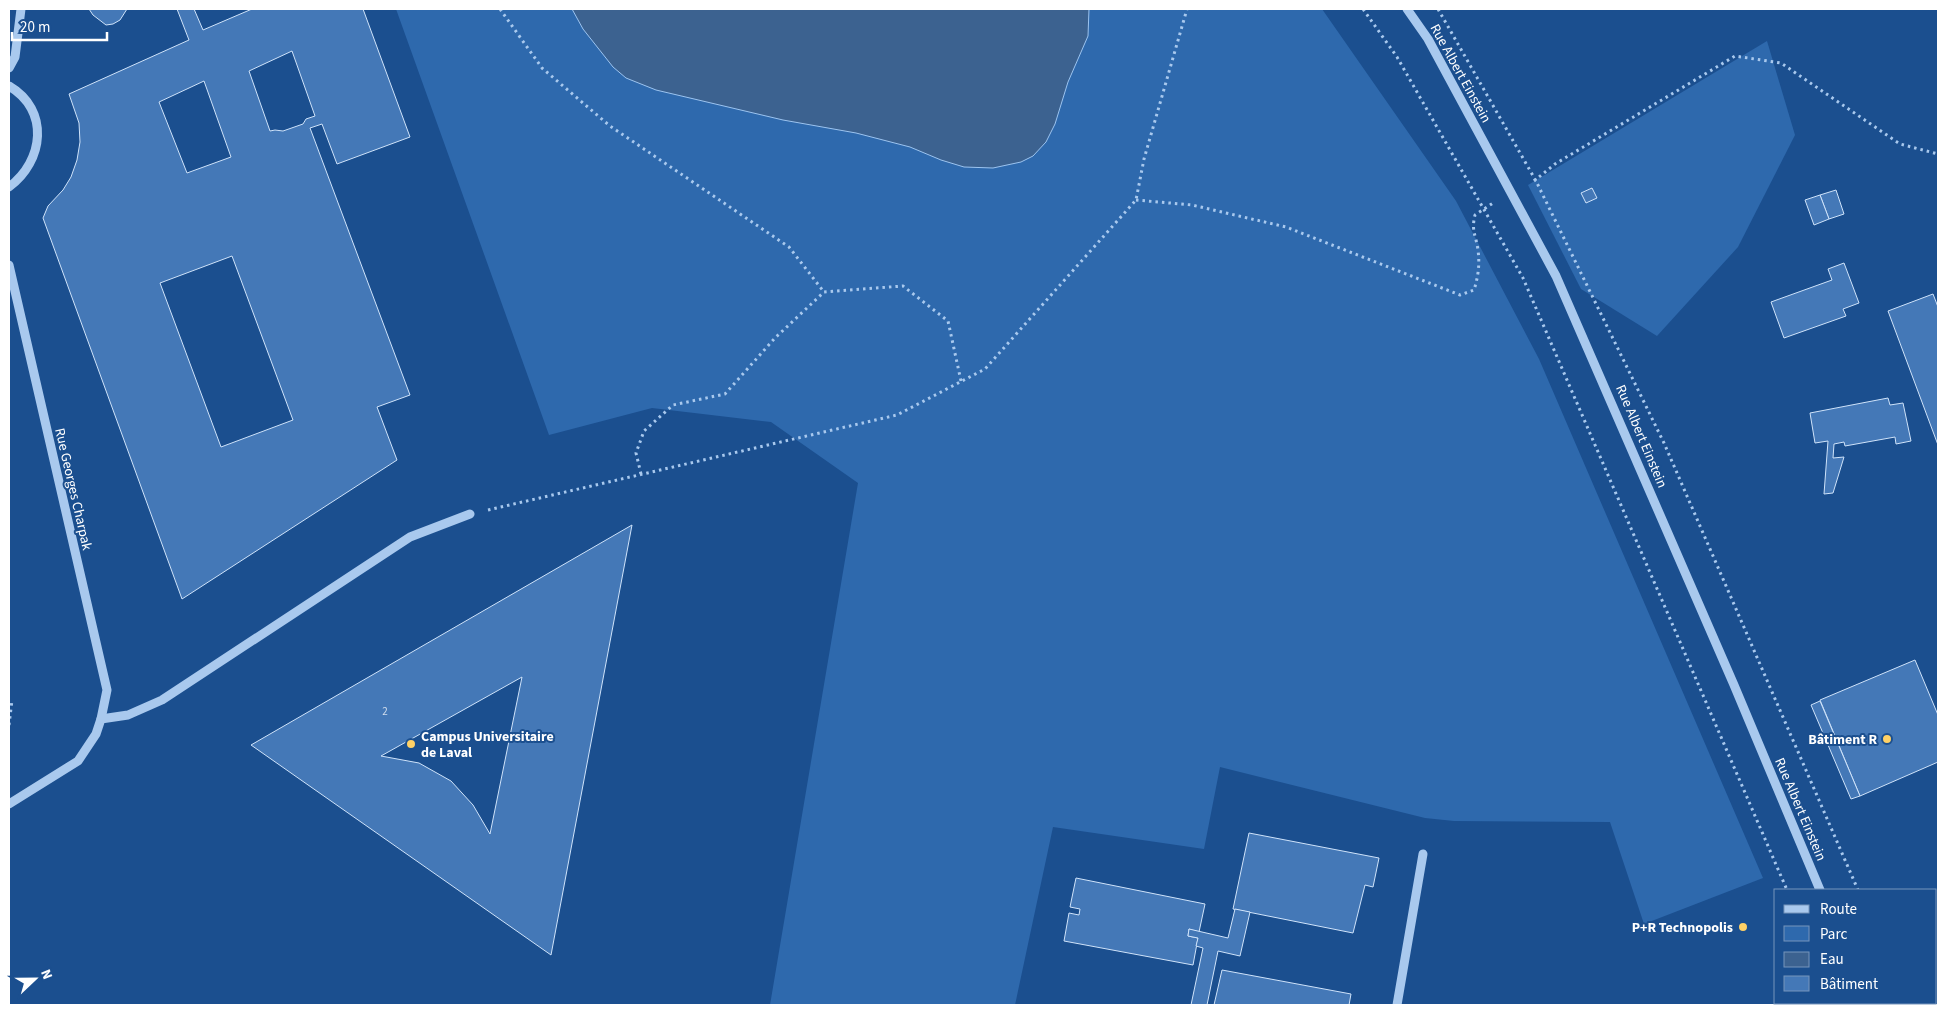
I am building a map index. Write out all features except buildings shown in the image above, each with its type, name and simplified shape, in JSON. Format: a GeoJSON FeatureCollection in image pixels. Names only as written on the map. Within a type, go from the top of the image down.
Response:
{"type":"FeatureCollection","features":[{"type":"Feature","properties":{"kind":"street"},"geometry":{"type":"LineString","coordinates":[[9,68],[15,57],[21,9]]}},
{"type":"Feature","properties":{"kind":"street","name":"Rue Albert Einstein"},"geometry":{"type":"LineString","coordinates":[[1407,9],[1428,39],[1556,276],[1586,341],[1734,685],[1820,889]]}},
{"type":"Feature","properties":{"kind":"street"},"geometry":{"type":"LineString","coordinates":[[9,86],[16,90],[28,103],[35,118],[38,136],[36,152],[30,167],[20,179],[9,187]]}},
{"type":"Feature","properties":{"kind":"street","name":"Rue Georges Charpak"},"geometry":{"type":"LineString","coordinates":[[9,265],[107,690],[96,734],[78,761],[9,804]]}},
{"type":"Feature","properties":{"kind":"street"},"geometry":{"type":"LineString","coordinates":[[101,719],[128,715],[162,700],[410,537],[470,514]]}},
{"type":"Feature","properties":{"kind":"street"},"geometry":{"type":"LineString","coordinates":[[1398,1005],[1423,854]]}},
{"type":"Feature","properties":{"kind":"path"},"geometry":{"type":"LineString","coordinates":[[500,9],[542,68],[610,126],[789,247],[824,292]]}},
{"type":"Feature","properties":{"kind":"path"},"geometry":{"type":"LineString","coordinates":[[470,514],[897,415],[986,369],[1136,200],[1144,159],[1187,9]]}},
{"type":"Feature","properties":{"kind":"path"},"geometry":{"type":"LineString","coordinates":[[1363,9],[1397,58],[1523,278],[1787,889]]}},
{"type":"Feature","properties":{"kind":"path"},"geometry":{"type":"LineString","coordinates":[[1438,9],[1536,181],[1664,443],[1858,889]]}},
{"type":"Feature","properties":{"kind":"path"},"geometry":{"type":"LineString","coordinates":[[1136,200],[1192,204],[1286,227],[1460,295],[1474,290],[1480,272],[1478,250],[1472,226],[1475,215],[1483,208],[1536,181],[1555,164],[1735,56],[1781,63],[1900,144],[1938,154]]}},
{"type":"Feature","properties":{"kind":"path"},"geometry":{"type":"LineString","coordinates":[[641,474],[636,453],[644,431],[673,405],[725,394],[775,338],[824,292],[904,286],[948,321],[961,381]]}},
{"type":"Feature","properties":{"kind":"path"},"geometry":{"type":"LineString","coordinates":[[9,725],[12,700]]}},
{"type":"Feature","properties":{"kind":"green space"},"geometry":{"type":"Polygon","coordinates":[[[396,9],[1322,9],[1456,201],[1539,359],[1763,878],[1644,924],[1610,822],[1454,821],[1425,818],[1220,767],[1204,849],[1053,827],[1015,1005],[770,1005],[858,483],[771,422],[652,408],[549,435],[396,9]]]}},
{"type":"Feature","properties":{"kind":"green space"},"geometry":{"type":"Polygon","coordinates":[[[1767,41],[1795,135],[1738,247],[1657,336],[1581,289],[1528,185],[1767,41]]]}},
{"type":"Feature","properties":{"kind":"water"},"geometry":{"type":"Polygon","coordinates":[[[572,9],[1089,9],[1088,36],[1068,82],[1055,124],[1046,142],[1033,156],[1021,162],[993,168],[964,167],[910,147],[856,133],[783,120],[656,90],[626,78],[613,67],[583,29],[572,9]]]}},
{"type":"Feature","properties":{"kind":"place","name":"Bâtiment R"},"geometry":{"type":"Point","coordinates":[1887,739]}},
{"type":"Feature","properties":{"kind":"place","name":"Campus Universitaire de Laval"},"geometry":{"type":"Point","coordinates":[411,744]}},
{"type":"Feature","properties":{"kind":"place","name":"P+R Technopolis"},"geometry":{"type":"Point","coordinates":[1743,927]}}]}
